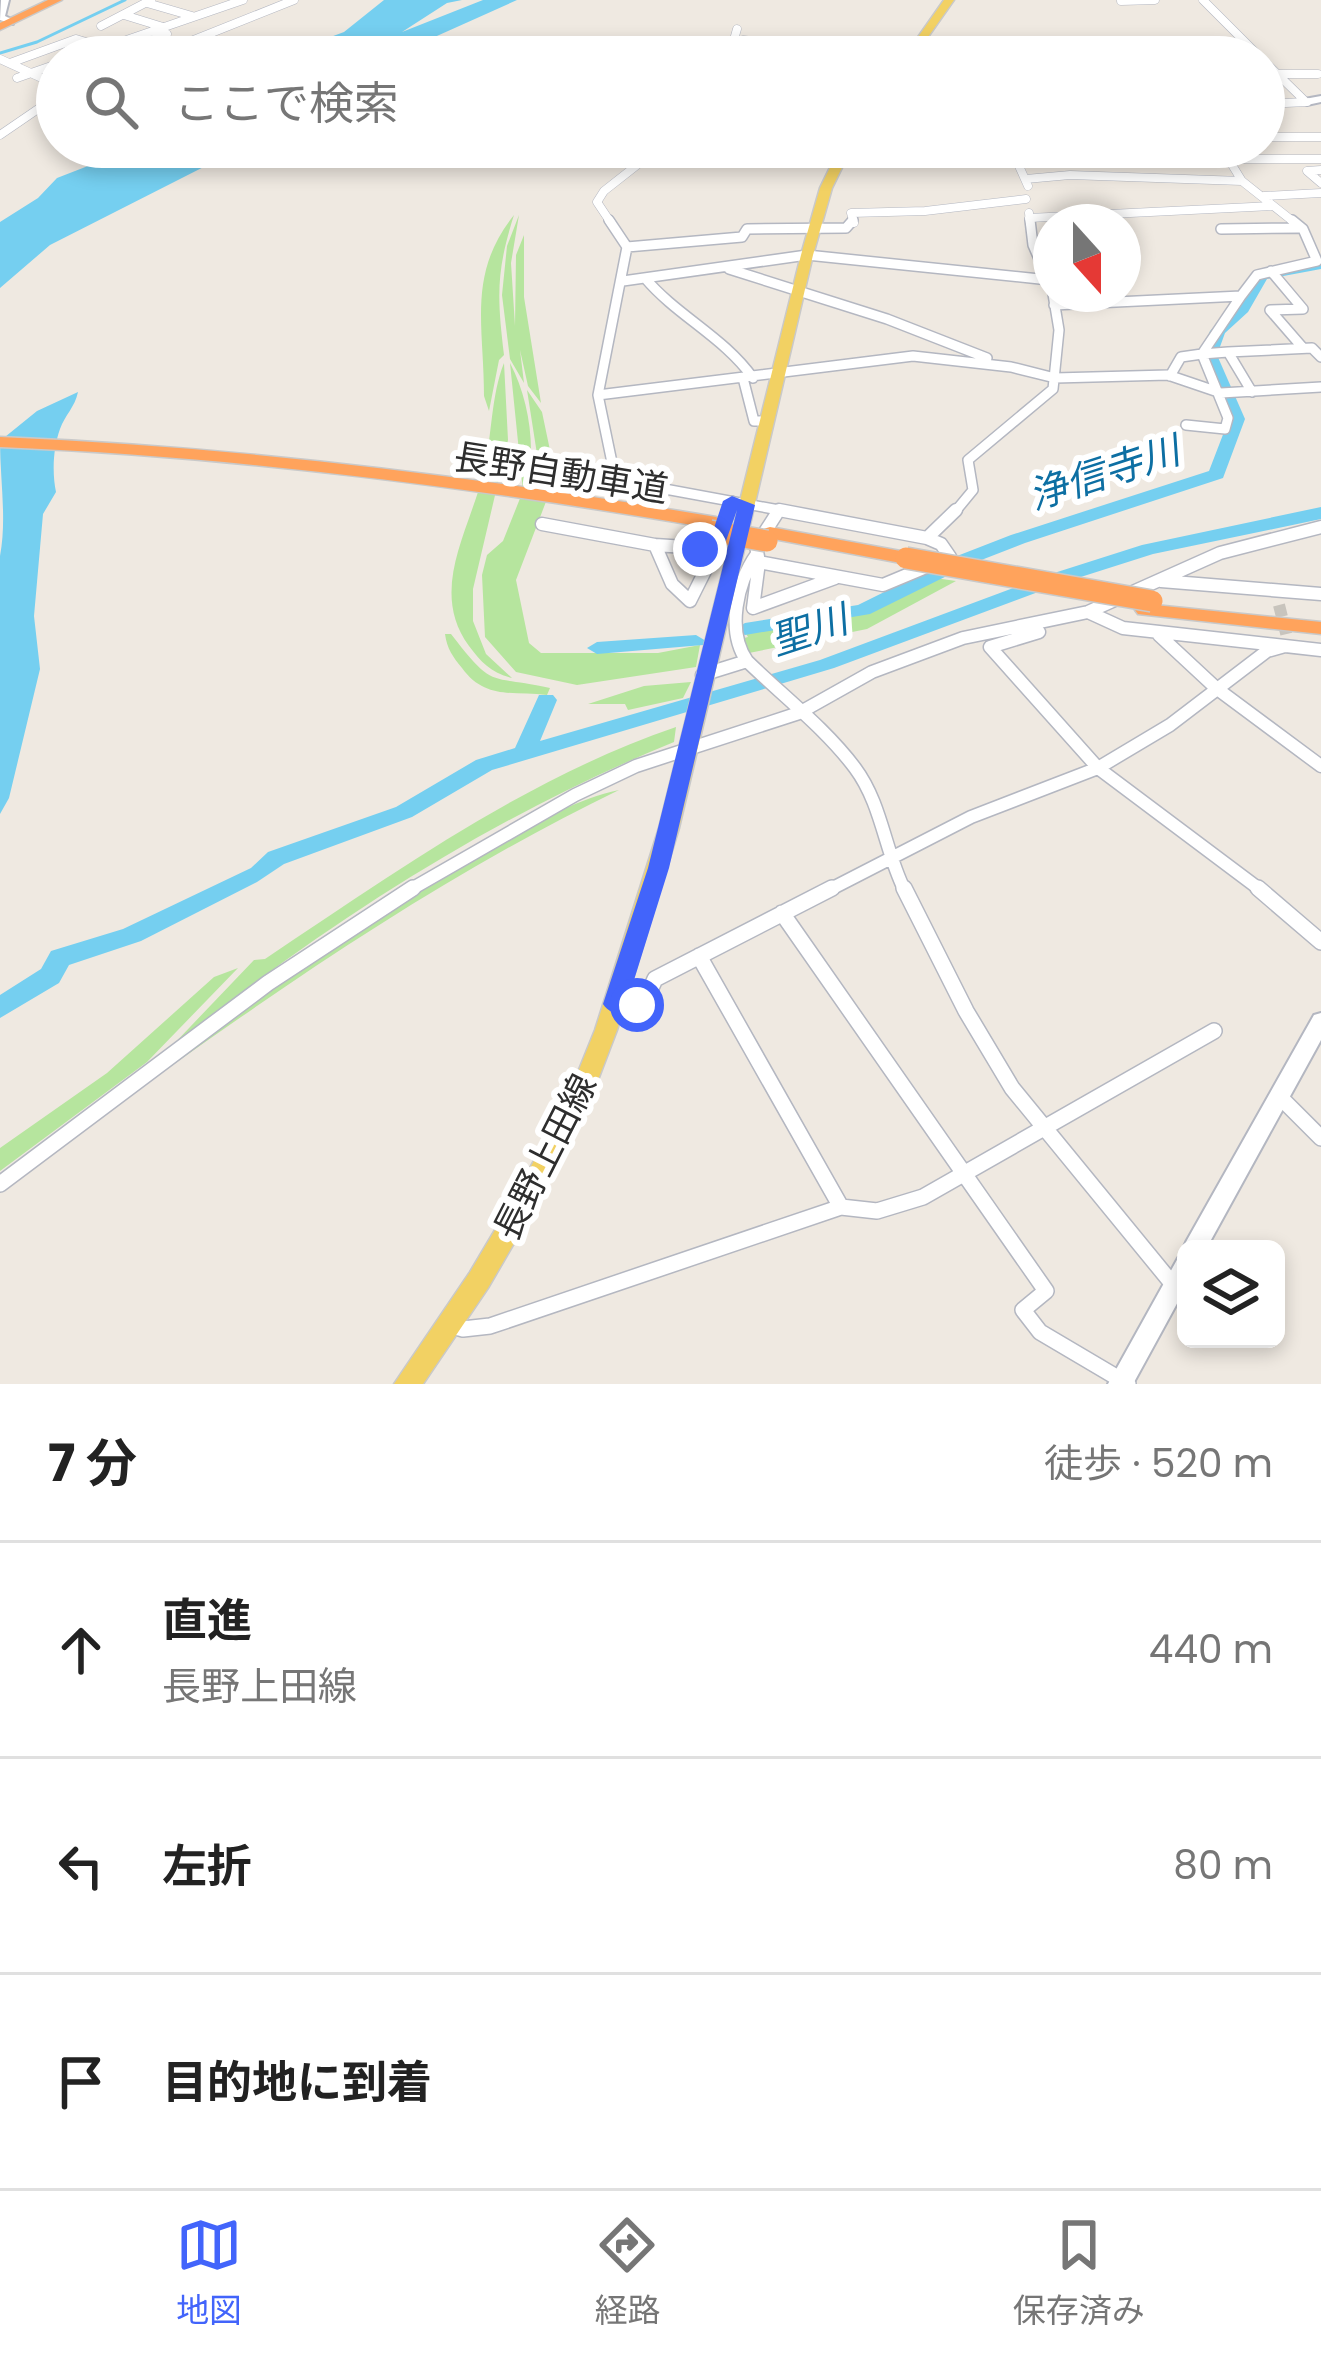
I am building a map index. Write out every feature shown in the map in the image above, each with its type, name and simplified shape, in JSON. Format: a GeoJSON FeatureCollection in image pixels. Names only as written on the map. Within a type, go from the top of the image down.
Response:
{"type":"FeatureCollection","features":[{"type":"Feature","properties":{"kind":"highway"},"geometry":{"type":"LineString","coordinates":[[5,16],[41,0]]}},
{"type":"Feature","properties":{"kind":"highway"},"geometry":{"type":"LineString","coordinates":[[5,16],[57,0]]}},
{"type":"Feature","properties":{"kind":"highway","name":"長野自動車道"},"geometry":{"type":"LineString","coordinates":[[0,446],[243,465],[559,500],[763,548],[1321,617]]}},
{"type":"Feature","properties":{"kind":"highway","name":"長野自動車道"},"geometry":{"type":"LineString","coordinates":[[1152,597],[1321,628]]}},
{"type":"Feature","properties":{"kind":"main road"},"geometry":{"type":"LineString","coordinates":[[921,36],[950,0]]}},
{"type":"Feature","properties":{"kind":"main road","name":"長野上田線"},"geometry":{"type":"LineString","coordinates":[[407,1384],[502,1243],[597,1056],[646,910],[690,744],[739,503],[768,421],[807,255],[835,168]]}},
{"type":"Feature","properties":{"kind":"street"},"geometry":{"type":"LineString","coordinates":[[201,0],[224,7]]}},
{"type":"Feature","properties":{"kind":"street"},"geometry":{"type":"LineString","coordinates":[[139,36],[243,0]]}},
{"type":"Feature","properties":{"kind":"street"},"geometry":{"type":"LineString","coordinates":[[253,16],[276,0]]}},
{"type":"Feature","properties":{"kind":"street"},"geometry":{"type":"LineString","coordinates":[[203,36],[294,0]]}},
{"type":"Feature","properties":{"kind":"street"},"geometry":{"type":"LineString","coordinates":[[1121,1],[1155,0]]}},
{"type":"Feature","properties":{"kind":"street"},"geometry":{"type":"LineString","coordinates":[[1203,0],[1239,36]]}},
{"type":"Feature","properties":{"kind":"street"},"geometry":{"type":"LineString","coordinates":[[133,36],[101,26],[149,1],[194,17]]}},
{"type":"Feature","properties":{"kind":"street"},"geometry":{"type":"LineString","coordinates":[[124,15],[173,32],[162,36]]}},
{"type":"Feature","properties":{"kind":"street"},"geometry":{"type":"LineString","coordinates":[[734,36],[736,29]]}},
{"type":"Feature","properties":{"kind":"street"},"geometry":{"type":"LineString","coordinates":[[10,63],[36,54]]}},
{"type":"Feature","properties":{"kind":"street"},"geometry":{"type":"LineString","coordinates":[[0,59],[36,74]]}},
{"type":"Feature","properties":{"kind":"street"},"geometry":{"type":"LineString","coordinates":[[17,78],[36,71]]}},
{"type":"Feature","properties":{"kind":"street"},"geometry":{"type":"LineString","coordinates":[[1285,73],[1318,74]]}},
{"type":"Feature","properties":{"kind":"street"},"geometry":{"type":"LineString","coordinates":[[1285,82],[1321,116]]}},
{"type":"Feature","properties":{"kind":"street"},"geometry":{"type":"LineString","coordinates":[[1285,104],[1321,99]]}},
{"type":"Feature","properties":{"kind":"street"},"geometry":{"type":"LineString","coordinates":[[0,135],[36,107]]}},
{"type":"Feature","properties":{"kind":"street"},"geometry":{"type":"LineString","coordinates":[[1285,137],[1321,137]]}},
{"type":"Feature","properties":{"kind":"street"},"geometry":{"type":"LineString","coordinates":[[1285,159],[1321,159]]}},
{"type":"Feature","properties":{"kind":"street"},"geometry":{"type":"LineString","coordinates":[[615,477],[598,395],[627,247],[597,202],[633,168]]}},
{"type":"Feature","properties":{"kind":"street"},"geometry":{"type":"LineString","coordinates":[[627,247],[742,237],[747,230],[853,226],[851,213],[947,209],[1026,199],[1032,197],[1023,168]]}},
{"type":"Feature","properties":{"kind":"street"},"geometry":{"type":"LineString","coordinates":[[1186,425],[1225,429],[1228,418],[1203,354],[1211,329],[1236,308],[1257,275],[1319,264],[1301,228],[1242,181],[1235,168]]}},
{"type":"Feature","properties":{"kind":"street"},"geometry":{"type":"LineString","coordinates":[[1321,170],[1307,171],[1321,183]]}},
{"type":"Feature","properties":{"kind":"street"},"geometry":{"type":"LineString","coordinates":[[1026,179],[1070,175],[1242,181]]}},
{"type":"Feature","properties":{"kind":"street"},"geometry":{"type":"LineString","coordinates":[[1264,196],[1321,193]]}},
{"type":"Feature","properties":{"kind":"street"},"geometry":{"type":"LineString","coordinates":[[1026,199],[1033,240]]}},
{"type":"Feature","properties":{"kind":"street"},"geometry":{"type":"LineString","coordinates":[[1029,218],[1273,206]]}},
{"type":"Feature","properties":{"kind":"street"},"geometry":{"type":"LineString","coordinates":[[1221,229],[1321,228]]}},
{"type":"Feature","properties":{"kind":"street"},"geometry":{"type":"LineString","coordinates":[[623,280],[807,255],[1033,288]]}},
{"type":"Feature","properties":{"kind":"street"},"geometry":{"type":"LineString","coordinates":[[726,268],[1055,378],[1170,376],[1220,393],[1321,386]]}},
{"type":"Feature","properties":{"kind":"street"},"geometry":{"type":"LineString","coordinates":[[1274,274],[1303,309],[1270,310],[1321,357]]}},
{"type":"Feature","properties":{"kind":"street"},"geometry":{"type":"LineString","coordinates":[[645,278],[659,298],[718,338],[748,378],[754,421],[768,421]]}},
{"type":"Feature","properties":{"kind":"street"},"geometry":{"type":"LineString","coordinates":[[1141,293],[1241,296]]}},
{"type":"Feature","properties":{"kind":"street"},"geometry":{"type":"LineString","coordinates":[[927,538],[935,535],[974,490],[968,460],[1046,399],[1055,378],[1056,312]]}},
{"type":"Feature","properties":{"kind":"street"},"geometry":{"type":"LineString","coordinates":[[1170,376],[1181,357],[1312,347]]}},
{"type":"Feature","properties":{"kind":"street"},"geometry":{"type":"LineString","coordinates":[[1228,352],[1252,392]]}},
{"type":"Feature","properties":{"kind":"street"},"geometry":{"type":"LineString","coordinates":[[598,395],[778,376],[894,356],[1011,367]]}},
{"type":"Feature","properties":{"kind":"street"},"geometry":{"type":"LineString","coordinates":[[562,470],[615,477],[927,538],[941,544],[950,557],[932,561],[891,584],[836,578],[756,546],[779,510]]}},
{"type":"Feature","properties":{"kind":"street"},"geometry":{"type":"LineString","coordinates":[[655,545],[672,584],[690,601],[714,534],[739,503]]}},
{"type":"Feature","properties":{"kind":"street"},"geometry":{"type":"LineString","coordinates":[[542,524],[655,545],[714,534]]}},
{"type":"Feature","properties":{"kind":"street"},"geometry":{"type":"LineString","coordinates":[[1152,597],[1254,541],[1321,527]]}},
{"type":"Feature","properties":{"kind":"street"},"geometry":{"type":"LineString","coordinates":[[763,548],[753,608],[836,578]]}},
{"type":"Feature","properties":{"kind":"street"},"geometry":{"type":"LineString","coordinates":[[763,548],[748,563],[735,638],[751,664],[855,768],[870,791],[887,857],[966,1011],[1012,1088],[1177,1273]]}},
{"type":"Feature","properties":{"kind":"street"},"geometry":{"type":"LineString","coordinates":[[0,1184],[268,983],[394,898],[575,795],[636,766],[797,710],[872,672],[963,638],[1152,597],[1321,594]]}},
{"type":"Feature","properties":{"kind":"street"},"geometry":{"type":"LineString","coordinates":[[1088,612],[1123,628],[1286,642],[1321,650]]}},
{"type":"Feature","properties":{"kind":"street"},"geometry":{"type":"LineString","coordinates":[[1059,619],[1058,626],[990,647],[1098,768],[1261,890],[1321,942]]}},
{"type":"Feature","properties":{"kind":"street"},"geometry":{"type":"LineString","coordinates":[[1156,633],[1216,688],[1321,766]]}},
{"type":"Feature","properties":{"kind":"street"},"geometry":{"type":"LineString","coordinates":[[615,1004],[644,1004],[655,979],[887,857],[970,817],[1098,768],[1170,725],[1267,651],[1286,642]]}},
{"type":"Feature","properties":{"kind":"street"},"geometry":{"type":"LineString","coordinates":[[703,677],[751,664]]}},
{"type":"Feature","properties":{"kind":"street"},"geometry":{"type":"LineString","coordinates":[[782,913],[1046,1291],[1023,1310],[1040,1332],[1124,1382],[1177,1282]]}},
{"type":"Feature","properties":{"kind":"street"},"geometry":{"type":"LineString","coordinates":[[699,956],[841,1207],[851,1213],[869,1213],[970,1176],[1044,1127],[1214,1031]]}},
{"type":"Feature","properties":{"kind":"street"},"geometry":{"type":"LineString","coordinates":[[1199,1240],[1321,1021]]}},
{"type":"Feature","properties":{"kind":"street"},"geometry":{"type":"LineString","coordinates":[[1280,1097],[1321,1138]]}},
{"type":"Feature","properties":{"kind":"street"},"geometry":{"type":"LineString","coordinates":[[449,1325],[464,1329],[490,1326],[841,1207]]}},
{"type":"Feature","properties":{"kind":"green space"},"geometry":{"type":"Polygon","coordinates":[[[514,215],[500,284],[504,355],[489,411],[484,396],[481,301],[489,258],[514,215]]]}},
{"type":"Feature","properties":{"kind":"green space"},"geometry":{"type":"Polygon","coordinates":[[[519,215],[511,263],[515,326],[516,255],[524,235],[524,297],[541,403],[528,386],[520,350],[524,383],[510,359],[502,295],[507,246],[519,215]]]}},
{"type":"Feature","properties":{"kind":"green space"},"geometry":{"type":"Polygon","coordinates":[[[504,363],[508,440],[473,589],[473,621],[486,654],[512,678],[492,670],[473,652],[457,625],[452,603],[456,560],[484,471],[504,363]]]}},
{"type":"Feature","properties":{"kind":"green space"},"geometry":{"type":"Polygon","coordinates":[[[510,363],[528,414],[530,469],[537,454],[527,390],[542,412],[551,455],[552,486],[516,580],[529,643],[541,653],[658,653],[700,645],[696,667],[577,685],[516,672],[485,637],[482,575],[487,555],[503,541],[523,491],[510,363]]]}},
{"type":"Feature","properties":{"kind":"green space"},"geometry":{"type":"Polygon","coordinates":[[[935,578],[956,581],[867,629],[749,653],[740,639],[748,637],[745,632],[874,611],[935,578]]]}},
{"type":"Feature","properties":{"kind":"green space"},"geometry":{"type":"Polygon","coordinates":[[[445,634],[451,634],[485,672],[550,688],[547,695],[501,692],[480,685],[453,656],[445,634]]]}},
{"type":"Feature","properties":{"kind":"green space"},"geometry":{"type":"Polygon","coordinates":[[[691,682],[683,698],[628,710],[625,704],[588,704],[644,686],[691,682]]]}},
{"type":"Feature","properties":{"kind":"green space"},"geometry":{"type":"Polygon","coordinates":[[[676,727],[674,742],[540,804],[348,917],[169,1049],[254,960],[265,959],[515,800],[676,727]]]}},
{"type":"Feature","properties":{"kind":"green space"},"geometry":{"type":"Polygon","coordinates":[[[619,790],[421,899],[295,980],[111,1109],[242,1010],[376,918],[543,819],[619,790]]]}},
{"type":"Feature","properties":{"kind":"green space"},"geometry":{"type":"Polygon","coordinates":[[[238,968],[147,1062],[0,1171],[0,1148],[107,1073],[214,977],[238,968]]]}},
{"type":"Feature","properties":{"kind":"water"},"geometry":{"type":"Polygon","coordinates":[[[384,0],[462,0],[447,3],[402,32],[483,0],[517,0],[437,36],[333,36],[384,0]]]}},
{"type":"Feature","properties":{"kind":"water"},"geometry":{"type":"Polygon","coordinates":[[[83,168],[202,168],[50,245],[0,288],[0,222],[38,198],[57,178],[83,168]]]}},
{"type":"Feature","properties":{"kind":"water"},"geometry":{"type":"Polygon","coordinates":[[[78,392],[58,436],[56,492],[43,514],[34,616],[40,669],[9,798],[0,814],[0,441],[37,411],[78,392]]]}},
{"type":"Feature","properties":{"kind":"waterway"},"geometry":{"type":"LineString","coordinates":[[50,36],[125,0]]}},
{"type":"Feature","properties":{"kind":"waterway"},"geometry":{"type":"LineString","coordinates":[[0,53],[36,42]]}},
{"type":"Feature","properties":{"kind":"waterway","name":"浄信寺川"},"geometry":{"type":"LineString","coordinates":[[745,629],[863,610],[1018,539],[1217,474],[1237,419],[1209,355],[1218,331],[1243,309],[1262,276],[1321,265]]}},
{"type":"Feature","properties":{"kind":"waterway","name":"聖川"},"geometry":{"type":"LineString","coordinates":[[524,753],[827,664],[1149,549],[1321,513]]}},
{"type":"Feature","properties":{"kind":"waterway","name":"浄信寺川"},"geometry":{"type":"LineString","coordinates":[[597,648],[696,641]]}},
{"type":"Feature","properties":{"kind":"waterway","name":"浄信寺川"},"geometry":{"type":"LineString","coordinates":[[524,753],[546,700]]}},
{"type":"Feature","properties":{"kind":"waterway","name":"聖川"},"geometry":{"type":"LineString","coordinates":[[262,869],[276,858],[404,812],[484,765],[524,753]]}},
{"type":"Feature","properties":{"kind":"waterway","name":"聖川"},"geometry":{"type":"LineString","coordinates":[[0,1008],[50,976],[60,958],[132,935],[249,876]]}},
{"type":"Feature","properties":{"kind":"tunnel"},"geometry":{"type":"LineString","coordinates":[[1279,605],[1287,637]]}},
{"type":"Feature","properties":{"kind":"route"},"geometry":{"type":"LineString","coordinates":[[637,1005],[615,1004],[658,868],[747,505],[732,501],[716,549],[700,549]]}}]}
